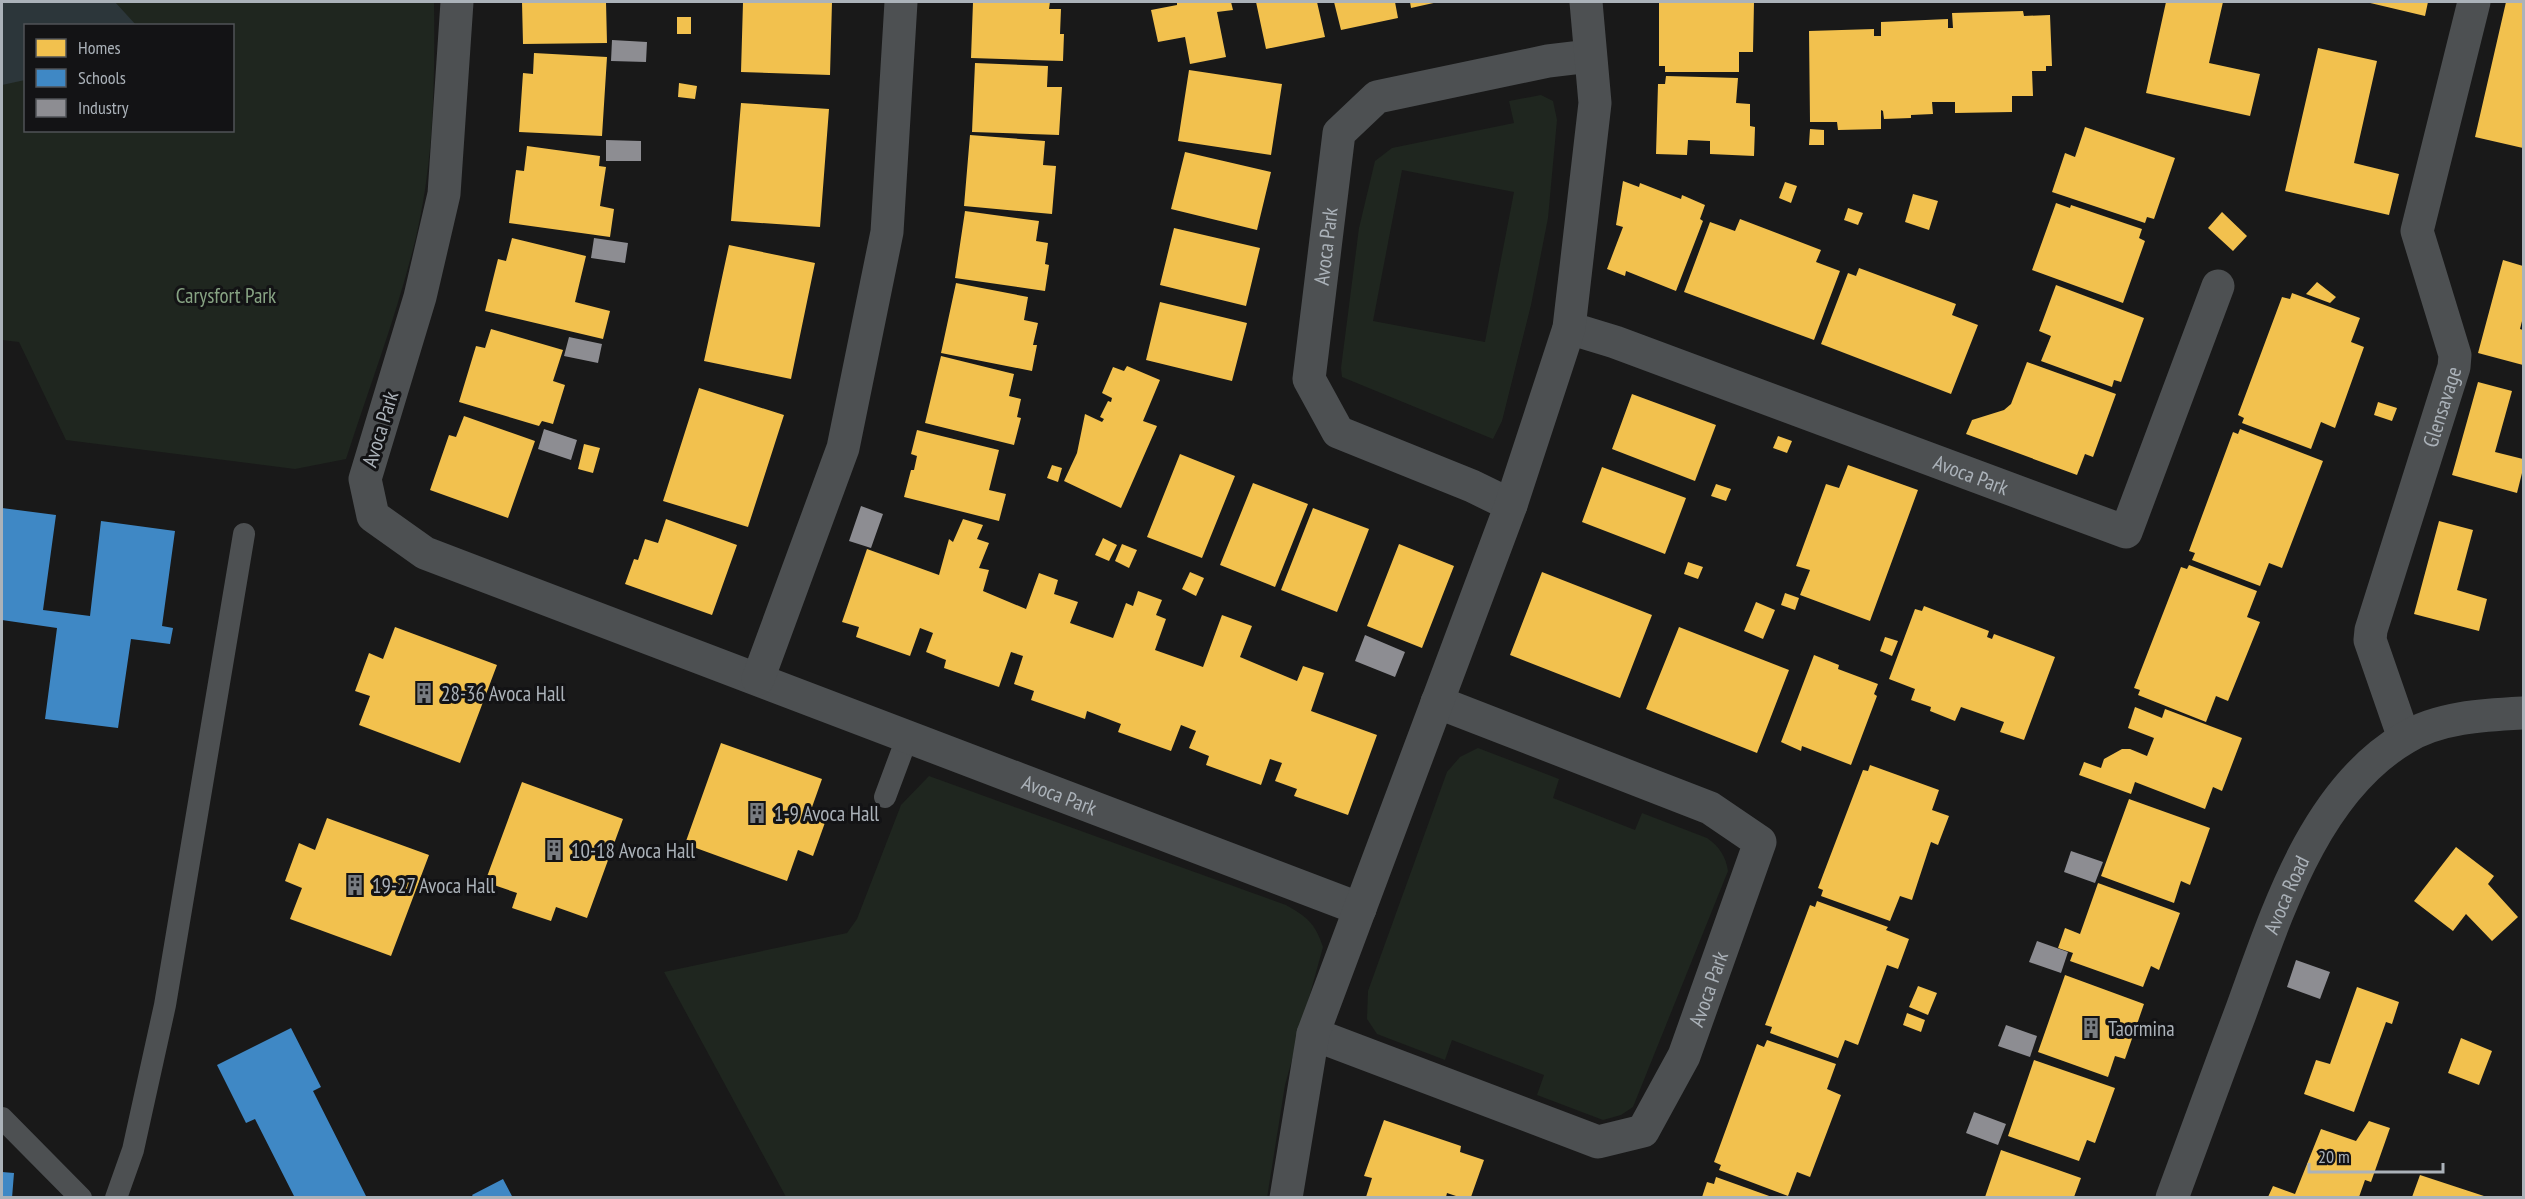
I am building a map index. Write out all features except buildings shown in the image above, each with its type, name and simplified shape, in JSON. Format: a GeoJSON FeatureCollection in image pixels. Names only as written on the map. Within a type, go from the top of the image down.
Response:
{"type":"FeatureCollection","features":[{"type":"Feature","properties":{"kind":"street","name":"Avoca Park"},"geometry":{"type":"LineString","coordinates":[[457,2],[444,194],[420,297],[365,479],[373,516],[425,553],[1360,909]]}},
{"type":"Feature","properties":{"kind":"street"},"geometry":{"type":"LineString","coordinates":[[758,679],[843,448],[887,232],[901,2]]}},
{"type":"Feature","properties":{"kind":"street"},"geometry":{"type":"LineString","coordinates":[[1286,1197],[1313,1034],[1511,505],[1569,328],[1595,103],[1586,2]]}},
{"type":"Feature","properties":{"kind":"street","name":"Glensavage"},"geometry":{"type":"LineString","coordinates":[[2404,738],[2370,640],[2371,630],[2454,367],[2455,355],[2417,231],[2474,2]]}},
{"type":"Feature","properties":{"kind":"street","name":"Avoca Park"},"geometry":{"type":"LineString","coordinates":[[1511,505],[1472,486],[1338,432],[1309,379],[1339,133],[1377,97],[1548,61],[1590,56]]}},
{"type":"Feature","properties":{"kind":"street","name":"Avoca Park"},"geometry":{"type":"LineString","coordinates":[[1569,328],[1616,342],[2126,531],[2218,286]]}},
{"type":"Feature","properties":{"kind":"street","name":"Avoca Park"},"geometry":{"type":"LineString","coordinates":[[1313,1034],[1598,1142],[1642,1131],[1684,1056],[1760,842],[1710,808],[1437,702]]}},
{"type":"Feature","properties":{"kind":"street","name":"Avoca Road"},"geometry":{"type":"LineString","coordinates":[[2172,1197],[2275,920],[2297,869],[2322,823],[2347,789],[2380,756],[2404,738],[2430,725],[2461,718],[2523,713]]}},
{"type":"Feature","properties":{"kind":"lane"},"geometry":{"type":"LineString","coordinates":[[116,1197],[133,1150],[165,1005],[244,534]]}},
{"type":"Feature","properties":{"kind":"lane"},"geometry":{"type":"LineString","coordinates":[[885,797],[908,738]]}},
{"type":"Feature","properties":{"kind":"lane"},"geometry":{"type":"LineString","coordinates":[[2,1118],[81,1197]]}},
{"type":"Feature","properties":{"kind":"green space","name":"Carysfort Park"},"geometry":{"type":"Polygon","coordinates":[[[2,2],[434,2],[432,120],[422,208],[401,293],[346,459],[295,469],[66,440],[19,342],[2,340],[2,2]]]}},
{"type":"Feature","properties":{"kind":"green space"},"geometry":{"type":"Polygon","coordinates":[[[1541,95],[1553,101],[1557,120],[1548,218],[1531,305],[1502,421],[1493,439],[1342,377],[1341,368],[1359,228],[1375,161],[1392,148],[1514,123],[1509,101],[1541,95]],[[1402,170],[1373,321],[1485,342],[1514,192],[1402,170]]]}},
{"type":"Feature","properties":{"kind":"green space"},"geometry":{"type":"Polygon","coordinates":[[[1478,748],[1559,779],[1553,798],[1635,830],[1642,813],[1707,838],[1718,848],[1726,861],[1728,871],[1633,1107],[1621,1115],[1603,1120],[1537,1095],[1544,1075],[1452,1040],[1445,1060],[1377,1034],[1367,1019],[1368,991],[1447,772],[1460,757],[1478,748]]]}},
{"type":"Feature","properties":{"kind":"green space"},"geometry":{"type":"Polygon","coordinates":[[[929,776],[1286,905],[1305,917],[1313,926],[1323,947],[1285,1085],[1267,1198],[786,1197],[664,972],[847,933],[857,919],[901,805],[929,776]]]}},
{"type":"Feature","properties":{"kind":"shaded area"},"geometry":{"type":"Polygon","coordinates":[[[2,2],[115,2],[135,24],[24,24],[24,80],[2,85],[2,2]]]}},
{"type":"Feature","properties":{"kind":"place","name":"28-36 Avoca Hall"},"geometry":{"type":"Point","coordinates":[424,693]}},
{"type":"Feature","properties":{"kind":"place","name":"1-9 Avoca Hall"},"geometry":{"type":"Point","coordinates":[757,813]}},
{"type":"Feature","properties":{"kind":"place","name":"10-18 Avoca Hall"},"geometry":{"type":"Point","coordinates":[554,850]}},
{"type":"Feature","properties":{"kind":"place","name":"19-27 Avoca Hall"},"geometry":{"type":"Point","coordinates":[355,885]}},
{"type":"Feature","properties":{"kind":"place","name":"Taormina"},"geometry":{"type":"Point","coordinates":[2091,1028]}}]}
